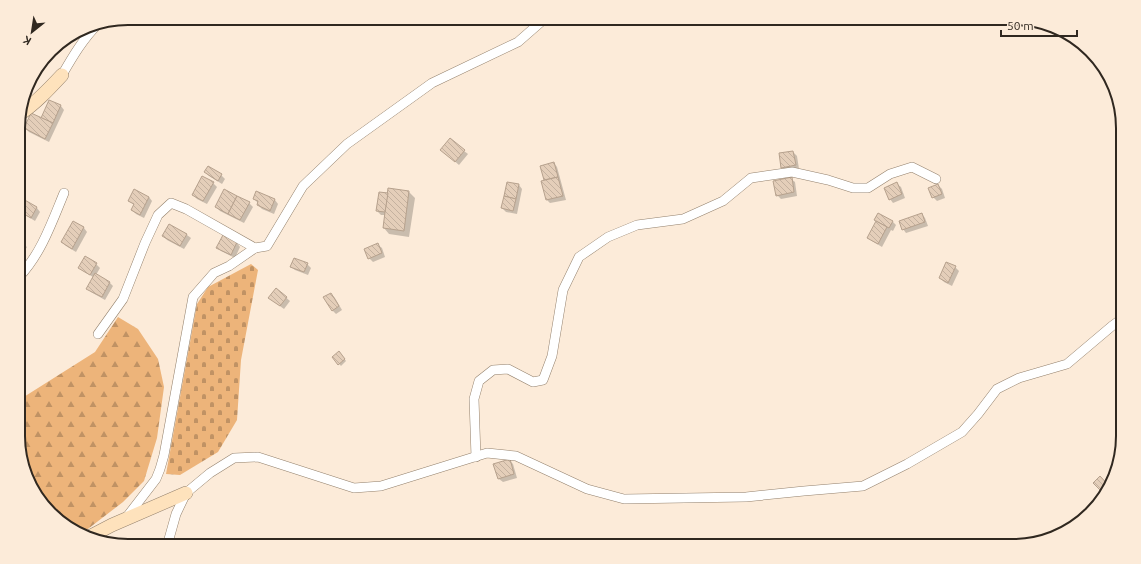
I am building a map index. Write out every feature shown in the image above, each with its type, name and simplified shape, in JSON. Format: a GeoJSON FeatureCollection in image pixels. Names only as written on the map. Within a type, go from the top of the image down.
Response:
{"type":"FeatureCollection","features":[{"type":"Feature","properties":{"kind":"street"},"geometry":{"type":"LineString","coordinates":[[126,519],[151,485],[160,469],[164,455],[193,297],[214,273],[229,266],[255,248],[267,246],[303,186],[347,144],[432,83],[518,42],[537,25]]}},
{"type":"Feature","properties":{"kind":"street"},"geometry":{"type":"LineString","coordinates":[[27,109],[47,92],[62,75],[85,37],[90,32]]}},
{"type":"Feature","properties":{"kind":"street"},"geometry":{"type":"LineString","coordinates":[[476,457],[474,399],[478,381],[493,370],[508,369],[533,382],[543,380],[552,356],[564,290],[579,257],[608,237],[637,225],[683,219],[723,201],[751,178],[792,172],[828,180],[853,188],[868,188],[890,174],[912,167],[936,179]]}},
{"type":"Feature","properties":{"kind":"street"},"geometry":{"type":"LineString","coordinates":[[25,269],[40,247],[64,193]]}},
{"type":"Feature","properties":{"kind":"street"},"geometry":{"type":"LineString","coordinates":[[98,334],[123,299],[145,243],[158,215],[171,203],[186,209],[255,248]]}},
{"type":"Feature","properties":{"kind":"street"},"geometry":{"type":"LineString","coordinates":[[96,534],[126,519],[186,494],[210,473],[234,458],[258,457],[354,488],[380,486],[487,453],[516,456],[587,488],[624,499],[746,497],[804,490],[862,486],[908,464],[962,432],[997,389],[1019,378],[1068,364],[1116,323]]}},
{"type":"Feature","properties":{"kind":"street"},"geometry":{"type":"LineString","coordinates":[[169,539],[176,514],[186,494]]}},
{"type":"Feature","properties":{"kind":"green space"},"geometry":{"type":"Polygon","coordinates":[[[251,264],[258,270],[241,360],[237,420],[218,452],[180,475],[166,474],[197,304],[208,287],[251,264]]]}},
{"type":"Feature","properties":{"kind":"green space"},"geometry":{"type":"Polygon","coordinates":[[[118,317],[138,329],[158,359],[164,387],[157,438],[144,481],[123,502],[86,530],[71,522],[46,499],[33,476],[26,450],[25,396],[95,352],[118,317]]]}},
{"type":"Feature","properties":{"kind":"building"},"geometry":{"type":"Polygon","coordinates":[[[49,100],[61,105],[53,123],[41,118],[49,100]]]}},
{"type":"Feature","properties":{"kind":"building"},"geometry":{"type":"Polygon","coordinates":[[[31,113],[53,123],[45,139],[25,129],[31,113]]]}},
{"type":"Feature","properties":{"kind":"building"},"geometry":{"type":"Polygon","coordinates":[[[450,138],[465,150],[455,162],[440,150],[450,138]]]}},
{"type":"Feature","properties":{"kind":"building"},"geometry":{"type":"Polygon","coordinates":[[[793,151],[796,165],[781,168],[779,153],[793,151]]]}},
{"type":"Feature","properties":{"kind":"building"},"geometry":{"type":"Polygon","coordinates":[[[554,162],[558,177],[544,180],[540,166],[554,162]]]}},
{"type":"Feature","properties":{"kind":"building"},"geometry":{"type":"Polygon","coordinates":[[[208,166],[222,174],[218,181],[204,172],[208,166]]]}},
{"type":"Feature","properties":{"kind":"building"},"geometry":{"type":"Polygon","coordinates":[[[202,176],[214,182],[203,201],[192,195],[202,176]]]}},
{"type":"Feature","properties":{"kind":"building"},"geometry":{"type":"Polygon","coordinates":[[[558,177],[563,196],[546,200],[541,181],[558,177]]]}},
{"type":"Feature","properties":{"kind":"building"},"geometry":{"type":"Polygon","coordinates":[[[792,177],[794,192],[776,196],[773,181],[792,177]]]}},
{"type":"Feature","properties":{"kind":"building"},"geometry":{"type":"Polygon","coordinates":[[[507,182],[519,184],[516,199],[504,196],[507,182]]]}},
{"type":"Feature","properties":{"kind":"building"},"geometry":{"type":"Polygon","coordinates":[[[897,182],[902,194],[889,200],[884,188],[897,182]]]}},
{"type":"Feature","properties":{"kind":"building"},"geometry":{"type":"Polygon","coordinates":[[[938,184],[942,194],[932,198],[928,188],[938,184]]]}},
{"type":"Feature","properties":{"kind":"building"},"geometry":{"type":"Polygon","coordinates":[[[388,188],[409,191],[404,231],[383,228],[388,188]]]}},
{"type":"Feature","properties":{"kind":"building"},"geometry":{"type":"Polygon","coordinates":[[[134,189],[149,197],[140,215],[131,210],[134,204],[128,201],[134,189]]]}},
{"type":"Feature","properties":{"kind":"building"},"geometry":{"type":"Polygon","coordinates":[[[224,189],[237,196],[228,214],[215,207],[224,189]]]}},
{"type":"Feature","properties":{"kind":"building"},"geometry":{"type":"Polygon","coordinates":[[[256,191],[275,199],[270,211],[257,205],[258,201],[253,199],[256,191]]]}},
{"type":"Feature","properties":{"kind":"building"},"geometry":{"type":"Polygon","coordinates":[[[379,192],[388,193],[385,212],[376,211],[379,192]]]}},
{"type":"Feature","properties":{"kind":"building"},"geometry":{"type":"Polygon","coordinates":[[[237,196],[250,202],[240,220],[228,214],[237,196]]]}},
{"type":"Feature","properties":{"kind":"building"},"geometry":{"type":"Polygon","coordinates":[[[504,196],[516,199],[513,211],[501,208],[504,196]]]}},
{"type":"Feature","properties":{"kind":"building"},"geometry":{"type":"Polygon","coordinates":[[[25,200],[37,207],[31,218],[25,215],[25,200]]]}},
{"type":"Feature","properties":{"kind":"building"},"geometry":{"type":"Polygon","coordinates":[[[878,213],[893,221],[889,228],[874,220],[878,213]]]}},
{"type":"Feature","properties":{"kind":"building"},"geometry":{"type":"Polygon","coordinates":[[[922,213],[925,222],[902,230],[899,221],[922,213]]]}},
{"type":"Feature","properties":{"kind":"building"},"geometry":{"type":"Polygon","coordinates":[[[73,221],[84,227],[72,249],[61,242],[73,221]]]}},
{"type":"Feature","properties":{"kind":"building"},"geometry":{"type":"Polygon","coordinates":[[[876,221],[887,227],[878,244],[867,238],[876,221]]]}},
{"type":"Feature","properties":{"kind":"building"},"geometry":{"type":"Polygon","coordinates":[[[169,224],[187,234],[180,246],[162,236],[169,224]]]}},
{"type":"Feature","properties":{"kind":"building"},"geometry":{"type":"Polygon","coordinates":[[[223,235],[237,242],[231,255],[216,248],[223,235]]]}},
{"type":"Feature","properties":{"kind":"building"},"geometry":{"type":"Polygon","coordinates":[[[378,243],[382,253],[368,259],[364,249],[378,243]]]}},
{"type":"Feature","properties":{"kind":"building"},"geometry":{"type":"Polygon","coordinates":[[[85,256],[97,263],[90,275],[78,268],[85,256]]]}},
{"type":"Feature","properties":{"kind":"building"},"geometry":{"type":"Polygon","coordinates":[[[294,258],[308,263],[304,272],[290,267],[294,258]]]}},
{"type":"Feature","properties":{"kind":"building"},"geometry":{"type":"Polygon","coordinates":[[[946,262],[956,266],[948,283],[939,278],[946,262]]]}},
{"type":"Feature","properties":{"kind":"building"},"geometry":{"type":"Polygon","coordinates":[[[95,273],[110,282],[102,297],[86,289],[95,273]]]}},
{"type":"Feature","properties":{"kind":"building"},"geometry":{"type":"Polygon","coordinates":[[[276,288],[287,297],[280,306],[268,298],[276,288]]]}},
{"type":"Feature","properties":{"kind":"building"},"geometry":{"type":"Polygon","coordinates":[[[331,293],[339,306],[332,311],[323,297],[331,293]]]}},
{"type":"Feature","properties":{"kind":"building"},"geometry":{"type":"Polygon","coordinates":[[[339,351],[345,359],[338,365],[332,357],[339,351]]]}},
{"type":"Feature","properties":{"kind":"building"},"geometry":{"type":"Polygon","coordinates":[[[510,459],[514,474],[498,479],[493,464],[510,459]]]}},
{"type":"Feature","properties":{"kind":"building"},"geometry":{"type":"Polygon","coordinates":[[[1100,476],[1105,482],[1100,490],[1093,483],[1100,476]]]}}]}
